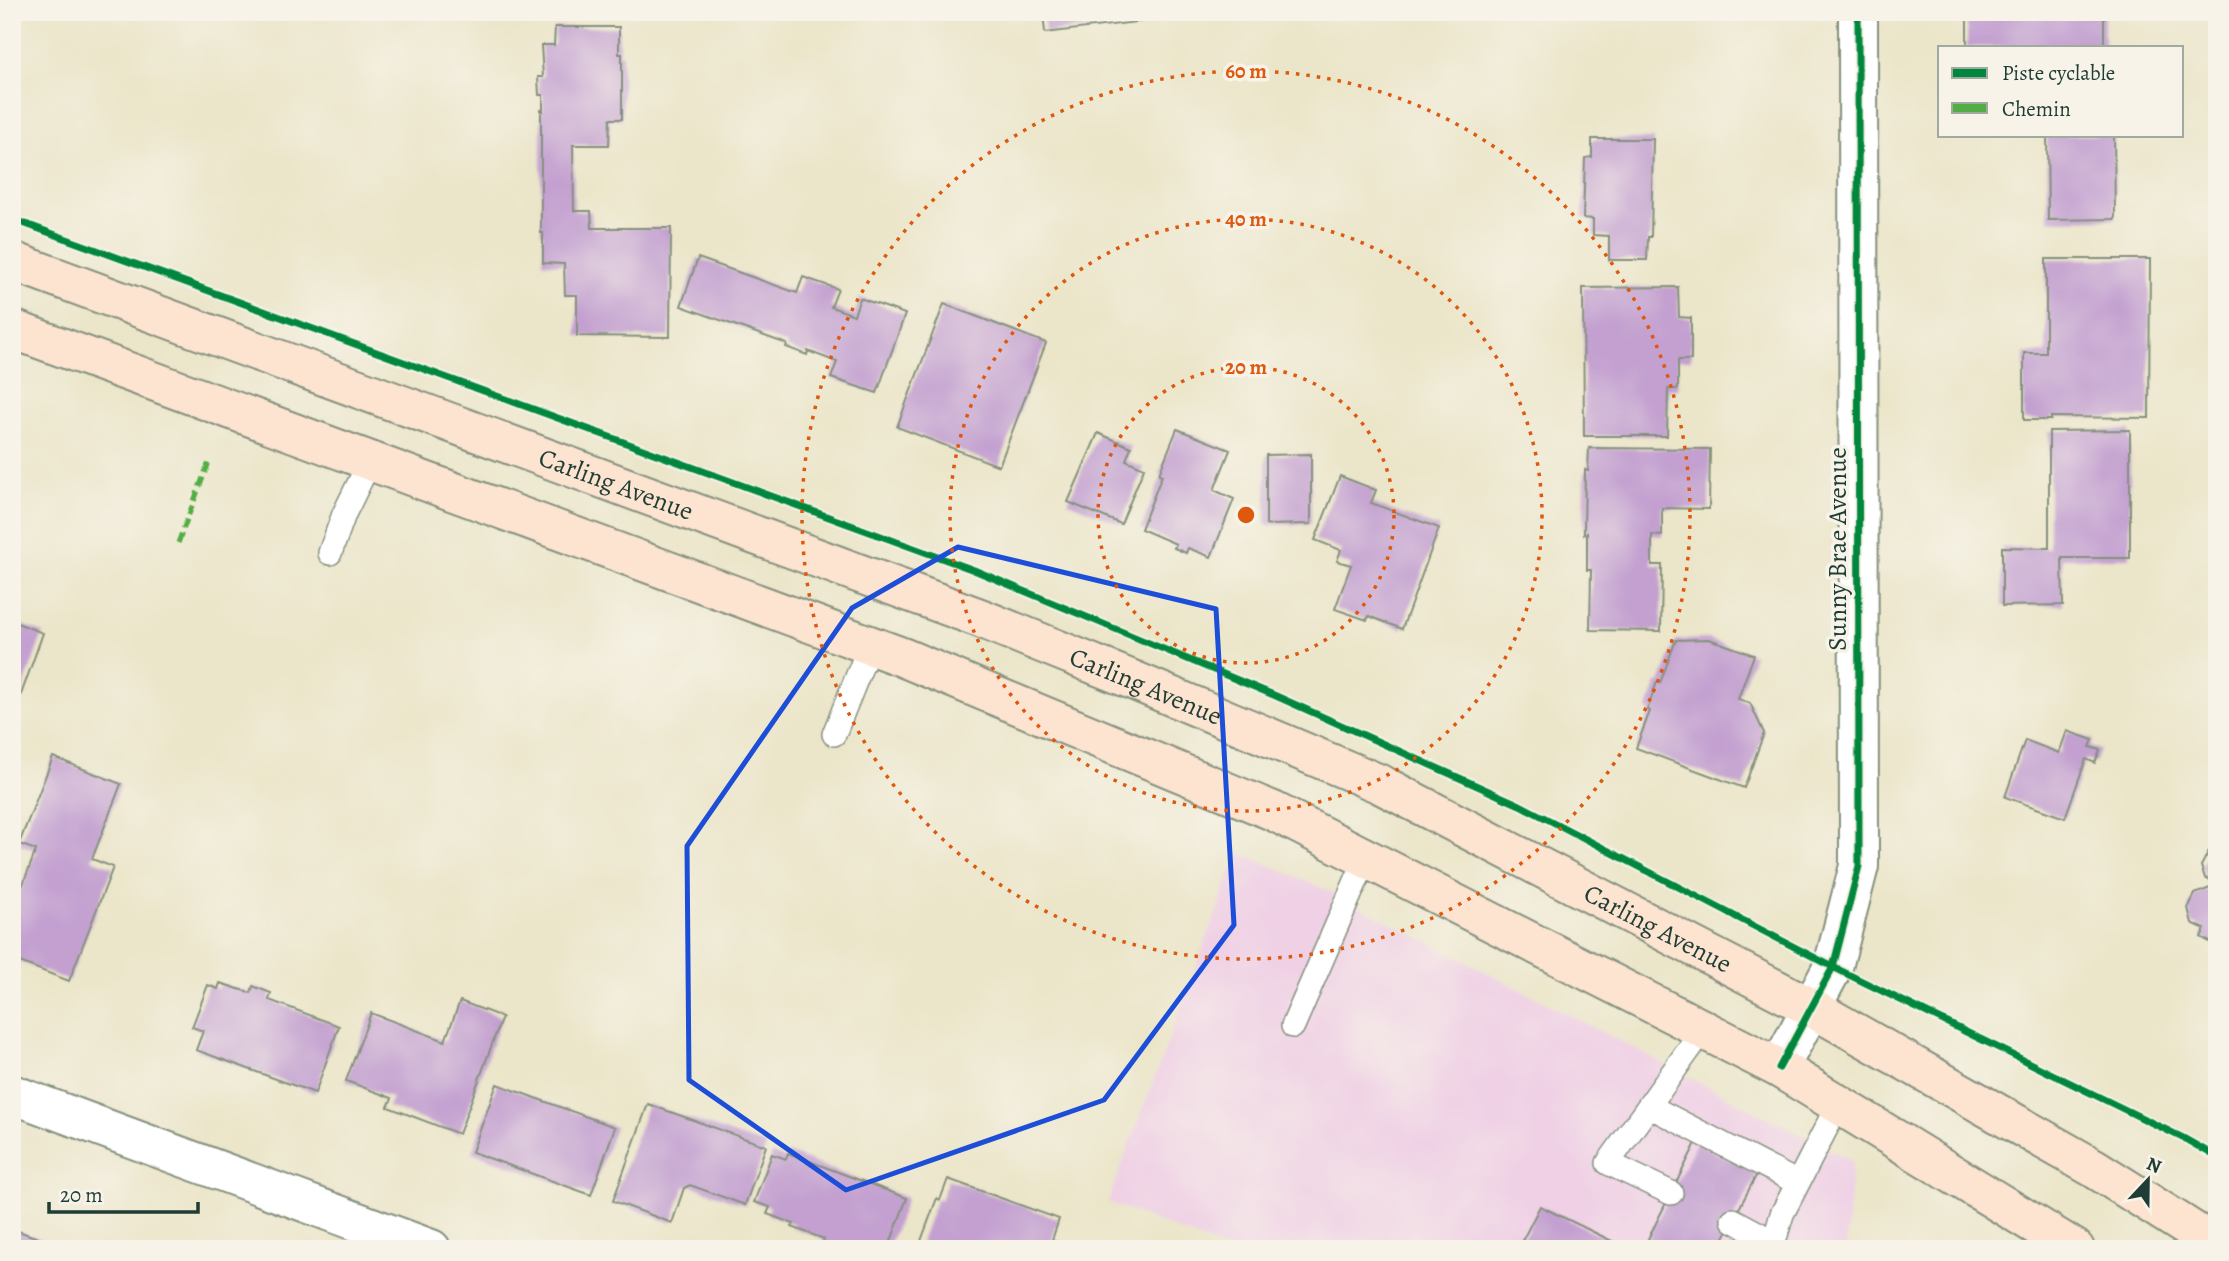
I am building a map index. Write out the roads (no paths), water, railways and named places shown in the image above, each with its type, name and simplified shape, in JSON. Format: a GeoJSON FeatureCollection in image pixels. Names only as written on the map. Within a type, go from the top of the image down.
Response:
{"type":"FeatureCollection","features":[{"type":"Feature","properties":{"kind":"main road","name":"Carling Avenue"},"geometry":{"type":"LineString","coordinates":[[12,261],[980,618],[1380,784],[1812,1008],[2094,1168],[2217,1246]]}},
{"type":"Feature","properties":{"kind":"main road"},"geometry":{"type":"LineString","coordinates":[[12,329],[870,645],[1273,811],[1779,1068],[2075,1249]]}},
{"type":"Feature","properties":{"kind":"street","name":"Sunny Brae Avenue"},"geometry":{"type":"LineString","coordinates":[[1779,1068],[1833,967],[1859,866],[1858,12]]}},
{"type":"Feature","properties":{"kind":"street"},"geometry":{"type":"LineString","coordinates":[[12,1094],[431,1249]]}},
{"type":"Feature","properties":{"kind":"lane"},"geometry":{"type":"LineString","coordinates":[[330,553],[344,514],[370,461]]}},
{"type":"Feature","properties":{"kind":"lane"},"geometry":{"type":"LineString","coordinates":[[834,734],[870,645]]}},
{"type":"Feature","properties":{"kind":"lane"},"geometry":{"type":"LineString","coordinates":[[1293,1026],[1366,858]]}},
{"type":"Feature","properties":{"kind":"lane"},"geometry":{"type":"LineString","coordinates":[[1671,1193],[1608,1163],[1703,1030]]}},
{"type":"Feature","properties":{"kind":"lane"},"geometry":{"type":"LineString","coordinates":[[1649,1105],[1798,1183]]}},
{"type":"Feature","properties":{"kind":"lane"},"geometry":{"type":"LineString","coordinates":[[1733,1220],[1773,1245],[1782,1213],[1838,1105]]}}]}
